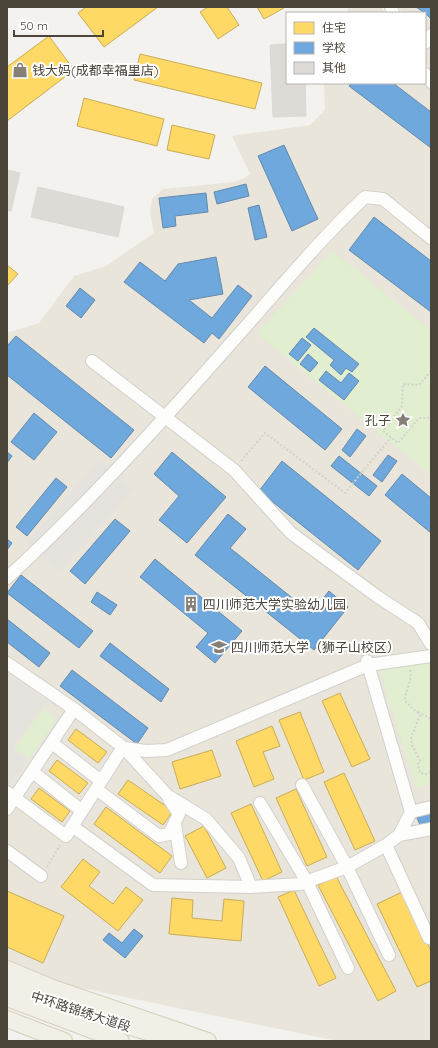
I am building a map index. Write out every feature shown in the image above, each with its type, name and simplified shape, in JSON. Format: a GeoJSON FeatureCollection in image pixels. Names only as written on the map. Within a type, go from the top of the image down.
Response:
{"type":"FeatureCollection","features":[{"type":"Feature","properties":{"kind":"main road"},"geometry":{"type":"LineString","coordinates":[[7,969],[50,987],[208,1041]]}},
{"type":"Feature","properties":{"kind":"main road","name":"中环路锦绣大道段"},"geometry":{"type":"LineString","coordinates":[[7,985],[46,1002],[178,1041]]}},
{"type":"Feature","properties":{"kind":"main road","name":"中环路锦绣大道段"},"geometry":{"type":"LineString","coordinates":[[7,998],[121,1041]]}},
{"type":"Feature","properties":{"kind":"main road"},"geometry":{"type":"LineString","coordinates":[[7,1019],[64,1041]]}},
{"type":"Feature","properties":{"kind":"street"},"geometry":{"type":"LineString","coordinates":[[7,578],[40,548],[166,416],[328,234],[365,197],[383,200],[431,238]]}},
{"type":"Feature","properties":{"kind":"street"},"geometry":{"type":"LineString","coordinates":[[92,361],[166,416],[234,470],[291,533],[378,597],[418,623],[431,644]]}},
{"type":"Feature","properties":{"kind":"street"},"geometry":{"type":"LineString","coordinates":[[124,748],[146,751],[167,750],[367,663],[431,656]]}},
{"type":"Feature","properties":{"kind":"street"},"geometry":{"type":"LineString","coordinates":[[7,663],[74,709],[124,748],[168,796],[179,814],[175,824],[168,834],[159,836]]}},
{"type":"Feature","properties":{"kind":"street"},"geometry":{"type":"LineString","coordinates":[[367,663],[412,812]]}},
{"type":"Feature","properties":{"kind":"street"},"geometry":{"type":"LineString","coordinates":[[7,809],[11,795],[33,772],[74,709]]}},
{"type":"Feature","properties":{"kind":"street"},"geometry":{"type":"LineString","coordinates":[[52,743],[159,836],[178,842]]}},
{"type":"Feature","properties":{"kind":"street"},"geometry":{"type":"LineString","coordinates":[[69,831],[124,748]]}},
{"type":"Feature","properties":{"kind":"street"},"geometry":{"type":"LineString","coordinates":[[33,772],[82,811]]}},
{"type":"Feature","properties":{"kind":"street"},"geometry":{"type":"LineString","coordinates":[[302,785],[347,867],[389,955]]}},
{"type":"Feature","properties":{"kind":"street"},"geometry":{"type":"LineString","coordinates":[[11,795],[153,884],[251,887],[300,884],[347,867],[386,845],[399,835],[412,812],[431,807]]}},
{"type":"Feature","properties":{"kind":"street"},"geometry":{"type":"LineString","coordinates":[[168,796],[206,819],[239,858],[251,887]]}},
{"type":"Feature","properties":{"kind":"street"},"geometry":{"type":"LineString","coordinates":[[260,803],[307,882],[348,968]]}},
{"type":"Feature","properties":{"kind":"street"},"geometry":{"type":"LineString","coordinates":[[175,824],[181,863]]}},
{"type":"Feature","properties":{"kind":"street"},"geometry":{"type":"LineString","coordinates":[[399,835],[431,829]]}},
{"type":"Feature","properties":{"kind":"street"},"geometry":{"type":"LineString","coordinates":[[386,845],[429,938],[431,938]]}},
{"type":"Feature","properties":{"kind":"street"},"geometry":{"type":"LineString","coordinates":[[7,851],[41,876]]}},
{"type":"Feature","properties":{"kind":"path"},"geometry":{"type":"LineString","coordinates":[[431,371],[419,385],[402,384],[402,406],[383,431],[398,443],[419,418],[431,418]]}},
{"type":"Feature","properties":{"kind":"path"},"geometry":{"type":"LineString","coordinates":[[234,470],[265,433],[345,493],[391,437]]}},
{"type":"Feature","properties":{"kind":"path"},"geometry":{"type":"LineString","coordinates":[[402,660],[411,672],[411,678],[405,695],[405,701],[431,720]]}},
{"type":"Feature","properties":{"kind":"path"},"geometry":{"type":"LineString","coordinates":[[417,711],[420,715],[412,730],[412,745],[420,761],[418,764],[420,773],[426,774],[431,772]]}},
{"type":"Feature","properties":{"kind":"path"},"geometry":{"type":"LineString","coordinates":[[41,876],[69,831]]}},
{"type":"Feature","properties":{"kind":"shaded area"},"geometry":{"type":"Polygon","coordinates":[[[349,7],[382,7],[384,12],[346,12],[349,7]]]}},
{"type":"Feature","properties":{"kind":"shaded area","name":"四川师范大学（狮子山校区）"},"geometry":{"type":"Polygon","coordinates":[[[399,7],[431,7],[431,1041],[337,1041],[62,984],[7,960],[7,333],[39,323],[74,276],[106,266],[154,233],[150,213],[152,199],[163,189],[234,182],[245,178],[250,174],[232,136],[310,125],[325,110],[324,84],[426,84],[426,68],[428,66],[426,63],[426,12],[402,12],[399,7]]]}},
{"type":"Feature","properties":{"kind":"shaded area"},"geometry":{"type":"Polygon","coordinates":[[[99,460],[133,489],[59,573],[26,544],[99,460]]]}},
{"type":"Feature","properties":{"kind":"shaded area"},"geometry":{"type":"Polygon","coordinates":[[[7,673],[46,701],[11,749],[26,760],[7,788],[7,673]]]}},
{"type":"Feature","properties":{"kind":"green space"},"geometry":{"type":"Polygon","coordinates":[[[332,251],[431,330],[431,475],[257,334],[332,251]]]}},
{"type":"Feature","properties":{"kind":"green space"},"geometry":{"type":"Polygon","coordinates":[[[431,656],[431,784],[416,788],[376,658],[431,656]]]}},
{"type":"Feature","properties":{"kind":"green space"},"geometry":{"type":"Polygon","coordinates":[[[43,709],[57,719],[30,758],[15,748],[43,709]]]}},
{"type":"Feature","properties":{"kind":"building: 住宅"},"geometry":{"type":"Polygon","coordinates":[[[86,7],[158,7],[104,47],[78,13],[86,7]]]}},
{"type":"Feature","properties":{"kind":"building: 住宅"},"geometry":{"type":"Polygon","coordinates":[[[208,7],[227,7],[239,25],[218,39],[200,12],[208,7]]]}},
{"type":"Feature","properties":{"kind":"building: 住宅"},"geometry":{"type":"Polygon","coordinates":[[[257,7],[284,7],[284,8],[264,19],[257,7]]]}},
{"type":"Feature","properties":{"kind":"building: 住宅"},"geometry":{"type":"Polygon","coordinates":[[[49,36],[74,70],[7,121],[7,67],[49,36]]]}},
{"type":"Feature","properties":{"kind":"building: 住宅"},"geometry":{"type":"Polygon","coordinates":[[[140,54],[262,83],[255,109],[134,80],[140,54]]]}},
{"type":"Feature","properties":{"kind":"building: 住宅"},"geometry":{"type":"Polygon","coordinates":[[[84,98],[164,119],[157,146],[77,126],[84,98]]]}},
{"type":"Feature","properties":{"kind":"building: 住宅"},"geometry":{"type":"Polygon","coordinates":[[[172,125],[215,135],[209,159],[167,150],[172,125]]]}},
{"type":"Feature","properties":{"kind":"building: 住宅"},"geometry":{"type":"Polygon","coordinates":[[[7,265],[18,274],[7,286],[7,265]]]}},
{"type":"Feature","properties":{"kind":"building: 住宅"},"geometry":{"type":"Polygon","coordinates":[[[340,693],[370,759],[352,767],[322,701],[340,693]]]}},
{"type":"Feature","properties":{"kind":"building: 住宅"},"geometry":{"type":"Polygon","coordinates":[[[300,712],[324,772],[304,780],[279,720],[300,712]]]}},
{"type":"Feature","properties":{"kind":"building: 住宅"},"geometry":{"type":"Polygon","coordinates":[[[272,726],[280,746],[263,752],[274,779],[254,787],[236,741],[272,726]]]}},
{"type":"Feature","properties":{"kind":"building: 住宅"},"geometry":{"type":"Polygon","coordinates":[[[76,729],[107,752],[98,763],[68,740],[76,729]]]}},
{"type":"Feature","properties":{"kind":"building: 住宅"},"geometry":{"type":"Polygon","coordinates":[[[212,750],[221,776],[180,789],[172,762],[212,750]]]}},
{"type":"Feature","properties":{"kind":"building: 住宅"},"geometry":{"type":"Polygon","coordinates":[[[57,760],[88,783],[79,794],[49,771],[57,760]]]}},
{"type":"Feature","properties":{"kind":"building: 住宅"},"geometry":{"type":"Polygon","coordinates":[[[344,773],[375,841],[355,850],[324,782],[344,773]]]}},
{"type":"Feature","properties":{"kind":"building: 住宅"},"geometry":{"type":"Polygon","coordinates":[[[128,780],[173,811],[163,825],[118,794],[128,780]]]}},
{"type":"Feature","properties":{"kind":"building: 住宅"},"geometry":{"type":"Polygon","coordinates":[[[39,788],[70,811],[62,822],[31,799],[39,788]]]}},
{"type":"Feature","properties":{"kind":"building: 住宅"},"geometry":{"type":"Polygon","coordinates":[[[296,789],[327,857],[307,866],[276,798],[296,789]]]}},
{"type":"Feature","properties":{"kind":"building: 住宅"},"geometry":{"type":"Polygon","coordinates":[[[251,804],[282,872],[263,881],[231,813],[251,804]]]}},
{"type":"Feature","properties":{"kind":"building: 住宅"},"geometry":{"type":"Polygon","coordinates":[[[106,807],[172,856],[160,873],[94,824],[106,807]]]}},
{"type":"Feature","properties":{"kind":"building: 住宅"},"geometry":{"type":"Polygon","coordinates":[[[204,826],[226,868],[207,878],[185,836],[204,826]]]}},
{"type":"Feature","properties":{"kind":"building: 住宅"},"geometry":{"type":"Polygon","coordinates":[[[83,859],[100,872],[89,886],[113,904],[126,887],[143,900],[118,931],[61,887],[83,859]]]}},
{"type":"Feature","properties":{"kind":"building: 住宅"},"geometry":{"type":"Polygon","coordinates":[[[336,876],[396,991],[378,1001],[318,885],[336,876]]]}},
{"type":"Feature","properties":{"kind":"building: 住宅"},"geometry":{"type":"Polygon","coordinates":[[[294,890],[336,978],[319,986],[278,897],[294,890]]]}},
{"type":"Feature","properties":{"kind":"building: 住宅"},"geometry":{"type":"Polygon","coordinates":[[[7,891],[64,916],[43,963],[7,947],[7,891]]]}},
{"type":"Feature","properties":{"kind":"building: 住宅"},"geometry":{"type":"Polygon","coordinates":[[[402,892],[431,951],[431,981],[417,987],[377,904],[402,892]]]}},
{"type":"Feature","properties":{"kind":"building: 住宅"},"geometry":{"type":"Polygon","coordinates":[[[172,898],[193,900],[192,918],[222,921],[224,899],[244,901],[241,941],[169,934],[172,898]]]}},
{"type":"Feature","properties":{"kind":"building: 学校"},"geometry":{"type":"Polygon","coordinates":[[[416,7],[431,7],[431,19],[426,12],[416,7]]]}},
{"type":"Feature","properties":{"kind":"building: 学校"},"geometry":{"type":"Polygon","coordinates":[[[350,84],[394,84],[431,112],[431,148],[349,86],[350,84]]]}},
{"type":"Feature","properties":{"kind":"building: 学校"},"geometry":{"type":"Polygon","coordinates":[[[284,145],[318,219],[292,231],[258,156],[284,145]]]}},
{"type":"Feature","properties":{"kind":"building: 学校"},"geometry":{"type":"Polygon","coordinates":[[[246,184],[249,196],[217,204],[214,192],[246,184]]]}},
{"type":"Feature","properties":{"kind":"building: 学校"},"geometry":{"type":"Polygon","coordinates":[[[206,193],[208,212],[175,216],[176,226],[163,228],[159,198],[206,193]]]}},
{"type":"Feature","properties":{"kind":"building: 学校"},"geometry":{"type":"Polygon","coordinates":[[[259,205],[267,237],[255,240],[248,208],[259,205]]]}},
{"type":"Feature","properties":{"kind":"building: 学校"},"geometry":{"type":"Polygon","coordinates":[[[374,217],[431,261],[431,312],[349,250],[374,217]]]}},
{"type":"Feature","properties":{"kind":"building: 学校"},"geometry":{"type":"Polygon","coordinates":[[[216,257],[223,294],[189,300],[212,318],[238,285],[252,296],[219,339],[212,333],[204,343],[124,282],[140,262],[165,281],[178,264],[216,257]]]}},
{"type":"Feature","properties":{"kind":"building: 学校"},"geometry":{"type":"Polygon","coordinates":[[[80,288],[95,300],[81,318],[66,306],[80,288]]]}},
{"type":"Feature","properties":{"kind":"building: 学校"},"geometry":{"type":"Polygon","coordinates":[[[314,328],[359,364],[352,372],[346,368],[341,375],[330,365],[334,360],[306,337],[314,328]]]}},
{"type":"Feature","properties":{"kind":"building: 学校"},"geometry":{"type":"Polygon","coordinates":[[[16,336],[134,430],[111,458],[7,375],[7,346],[16,336]]]}},
{"type":"Feature","properties":{"kind":"building: 学校"},"geometry":{"type":"Polygon","coordinates":[[[302,338],[311,345],[298,361],[289,354],[302,338]]]}},
{"type":"Feature","properties":{"kind":"building: 学校"},"geometry":{"type":"Polygon","coordinates":[[[308,354],[318,363],[310,372],[300,364],[308,354]]]}},
{"type":"Feature","properties":{"kind":"building: 学校"},"geometry":{"type":"Polygon","coordinates":[[[265,366],[342,429],[325,450],[248,387],[265,366]]]}},
{"type":"Feature","properties":{"kind":"building: 学校"},"geometry":{"type":"Polygon","coordinates":[[[326,371],[341,383],[349,373],[359,381],[344,400],[319,380],[326,371]]]}},
{"type":"Feature","properties":{"kind":"building: 学校"},"geometry":{"type":"Polygon","coordinates":[[[34,413],[57,432],[34,460],[11,442],[34,413]]]}},
{"type":"Feature","properties":{"kind":"building: 学校"},"geometry":{"type":"Polygon","coordinates":[[[357,429],[366,436],[350,457],[342,450],[357,429]]]}},
{"type":"Feature","properties":{"kind":"building: 学校"},"geometry":{"type":"Polygon","coordinates":[[[7,452],[12,456],[7,463],[7,452]]]}},
{"type":"Feature","properties":{"kind":"building: 学校"},"geometry":{"type":"Polygon","coordinates":[[[172,452],[226,497],[187,543],[159,520],[179,496],[154,474],[172,452]]]}},
{"type":"Feature","properties":{"kind":"building: 学校"},"geometry":{"type":"Polygon","coordinates":[[[388,455],[397,461],[382,482],[373,475],[388,455]]]}},
{"type":"Feature","properties":{"kind":"building: 学校"},"geometry":{"type":"Polygon","coordinates":[[[339,456],[377,486],[369,496],[331,466],[339,456]]]}},
{"type":"Feature","properties":{"kind":"building: 学校"},"geometry":{"type":"Polygon","coordinates":[[[282,461],[381,541],[358,570],[259,491],[282,461]]]}},
{"type":"Feature","properties":{"kind":"building: 学校"},"geometry":{"type":"Polygon","coordinates":[[[402,474],[431,498],[431,533],[385,495],[402,474]]]}},
{"type":"Feature","properties":{"kind":"building: 学校"},"geometry":{"type":"Polygon","coordinates":[[[56,478],[67,487],[27,536],[16,527],[56,478]]]}},
{"type":"Feature","properties":{"kind":"building: 学校"},"geometry":{"type":"Polygon","coordinates":[[[228,514],[246,529],[230,548],[311,613],[329,591],[348,607],[314,650],[195,555],[228,514]]]}},
{"type":"Feature","properties":{"kind":"building: 学校"},"geometry":{"type":"Polygon","coordinates":[[[115,519],[130,531],[85,584],[70,571],[115,519]]]}},
{"type":"Feature","properties":{"kind":"building: 学校"},"geometry":{"type":"Polygon","coordinates":[[[7,539],[12,543],[7,550],[7,539]]]}},
{"type":"Feature","properties":{"kind":"building: 学校","name":"四川师范大学实验幼儿园"},"geometry":{"type":"Polygon","coordinates":[[[155,559],[242,631],[215,663],[196,647],[208,633],[140,577],[155,559]]]}},
{"type":"Feature","properties":{"kind":"building: 学校"},"geometry":{"type":"Polygon","coordinates":[[[21,575],[93,631],[79,648],[7,593],[21,575]]]}},
{"type":"Feature","properties":{"kind":"building: 学校"},"geometry":{"type":"Polygon","coordinates":[[[97,592],[117,605],[110,615],[91,602],[97,592]]]}},
{"type":"Feature","properties":{"kind":"building: 学校"},"geometry":{"type":"Polygon","coordinates":[[[7,619],[50,653],[39,667],[7,642],[7,619]]]}},
{"type":"Feature","properties":{"kind":"building: 学校"},"geometry":{"type":"Polygon","coordinates":[[[110,643],[169,689],[161,702],[100,656],[110,643]]]}},
{"type":"Feature","properties":{"kind":"building: 学校"},"geometry":{"type":"Polygon","coordinates":[[[72,670],[148,728],[137,744],[60,686],[72,670]]]}},
{"type":"Feature","properties":{"kind":"building: 学校"},"geometry":{"type":"Polygon","coordinates":[[[431,812],[431,823],[421,827],[417,818],[431,812]]]}},
{"type":"Feature","properties":{"kind":"building: 学校"},"geometry":{"type":"Polygon","coordinates":[[[134,929],[143,936],[125,958],[103,940],[109,933],[122,943],[134,929]]]}},
{"type":"Feature","properties":{"kind":"building: 其他"},"geometry":{"type":"Polygon","coordinates":[[[286,44],[286,84],[305,84],[306,116],[273,117],[270,45],[286,44]]]}},
{"type":"Feature","properties":{"kind":"building: 其他"},"geometry":{"type":"Polygon","coordinates":[[[7,170],[20,173],[11,211],[7,210],[7,170]]]}},
{"type":"Feature","properties":{"kind":"building: 其他"},"geometry":{"type":"Polygon","coordinates":[[[38,187],[124,207],[118,237],[31,217],[38,187]]]}},
{"type":"Feature","properties":{"kind":"place","name":"钱大妈(成都幸福里店)"},"geometry":{"type":"Point","coordinates":[20,70]}},
{"type":"Feature","properties":{"kind":"place","name":"孔子"},"geometry":{"type":"Point","coordinates":[403,420]}},
{"type":"Feature","properties":{"kind":"place","name":"四川师范大学实验幼儿园"},"geometry":{"type":"Point","coordinates":[191,604]}},
{"type":"Feature","properties":{"kind":"place","name":"四川师范大学（狮子山校区）"},"geometry":{"type":"Point","coordinates":[219,647]}}]}
